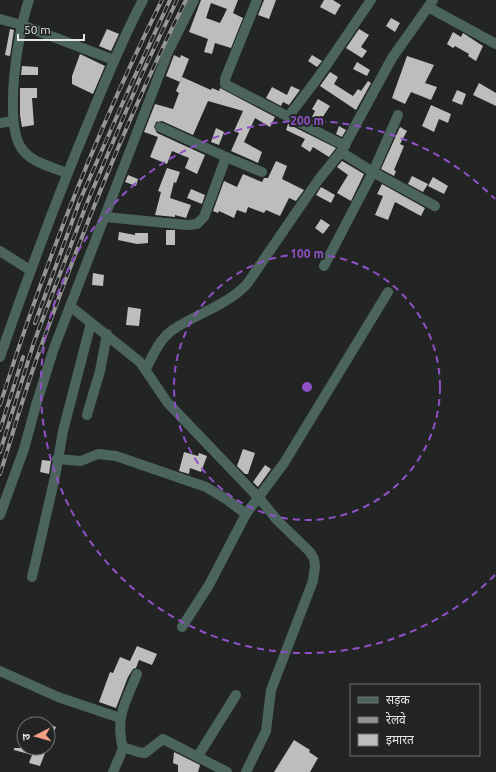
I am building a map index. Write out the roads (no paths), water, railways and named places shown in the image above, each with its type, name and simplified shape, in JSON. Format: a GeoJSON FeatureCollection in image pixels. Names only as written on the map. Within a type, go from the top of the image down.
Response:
{"type":"FeatureCollection","features":[{"type":"Feature","properties":{"kind":"street"},"geometry":{"type":"LineString","coordinates":[[29,0],[22,25],[12,95],[14,121],[18,141],[28,156],[38,162],[67,173]]}},
{"type":"Feature","properties":{"kind":"street"},"geometry":{"type":"LineString","coordinates":[[0,357],[30,270],[67,173],[114,60],[143,0]]}},
{"type":"Feature","properties":{"kind":"street"},"geometry":{"type":"LineString","coordinates":[[0,515],[20,460],[38,398],[70,306],[168,52],[194,0]]}},
{"type":"Feature","properties":{"kind":"street"},"geometry":{"type":"LineString","coordinates":[[257,0],[224,82],[226,86],[288,117],[343,149],[373,172],[435,206]]}},
{"type":"Feature","properties":{"kind":"street"},"geometry":{"type":"LineString","coordinates":[[288,117],[317,79],[371,0]]}},
{"type":"Feature","properties":{"kind":"street"},"geometry":{"type":"LineString","coordinates":[[146,369],[155,350],[173,329],[226,302],[247,284],[319,179],[343,149],[392,58],[431,4],[496,44]]}},
{"type":"Feature","properties":{"kind":"street"},"geometry":{"type":"LineString","coordinates":[[0,19],[22,25],[114,60]]}},
{"type":"Feature","properties":{"kind":"street"},"geometry":{"type":"LineString","coordinates":[[324,266],[373,172],[398,115]]}},
{"type":"Feature","properties":{"kind":"street"},"geometry":{"type":"LineString","coordinates":[[0,123],[14,121]]}},
{"type":"Feature","properties":{"kind":"street"},"geometry":{"type":"LineString","coordinates":[[160,127],[262,172]]}},
{"type":"Feature","properties":{"kind":"street"},"geometry":{"type":"LineString","coordinates":[[105,217],[187,225],[197,224],[204,217],[226,157]]}},
{"type":"Feature","properties":{"kind":"street"},"geometry":{"type":"LineString","coordinates":[[0,251],[30,270]]}},
{"type":"Feature","properties":{"kind":"street"},"geometry":{"type":"LineString","coordinates":[[182,627],[216,574],[246,514],[284,463],[325,398],[388,292]]}},
{"type":"Feature","properties":{"kind":"street"},"geometry":{"type":"LineString","coordinates":[[70,306],[107,334],[140,362],[168,402],[259,498],[277,520],[310,552],[314,559],[315,574],[271,690],[266,731],[246,772]]}},
{"type":"Feature","properties":{"kind":"street"},"geometry":{"type":"LineString","coordinates":[[32,577],[57,459],[91,323]]}},
{"type":"Feature","properties":{"kind":"street"},"geometry":{"type":"LineString","coordinates":[[88,415],[100,371],[107,334]]}},
{"type":"Feature","properties":{"kind":"street"},"geometry":{"type":"LineString","coordinates":[[57,459],[81,461],[98,454],[116,456],[206,487],[226,498],[246,514]]}},
{"type":"Feature","properties":{"kind":"street"},"geometry":{"type":"LineString","coordinates":[[0,671],[58,697],[120,718]]}},
{"type":"Feature","properties":{"kind":"street"},"geometry":{"type":"LineString","coordinates":[[114,772],[123,749],[119,731],[120,718],[137,674]]}},
{"type":"Feature","properties":{"kind":"street"},"geometry":{"type":"LineString","coordinates":[[198,756],[236,695]]}},
{"type":"Feature","properties":{"kind":"street"},"geometry":{"type":"LineString","coordinates":[[123,749],[126,748],[145,753],[163,739],[227,772]]}},
{"type":"Feature","properties":{"kind":"railway"},"geometry":{"type":"LineString","coordinates":[[0,405],[53,250],[73,199],[115,99],[162,0]]}},
{"type":"Feature","properties":{"kind":"railway"},"geometry":{"type":"LineString","coordinates":[[35,323],[80,200],[170,0]]}},
{"type":"Feature","properties":{"kind":"railway"},"geometry":{"type":"LineString","coordinates":[[0,452],[34,342],[87,203],[141,76],[177,0]]}},
{"type":"Feature","properties":{"kind":"railway"},"geometry":{"type":"LineString","coordinates":[[0,474],[36,360],[91,213],[146,84],[186,0]]}},
{"type":"Feature","properties":{"kind":"railway"},"geometry":{"type":"LineString","coordinates":[[0,430],[23,357]]}}]}
